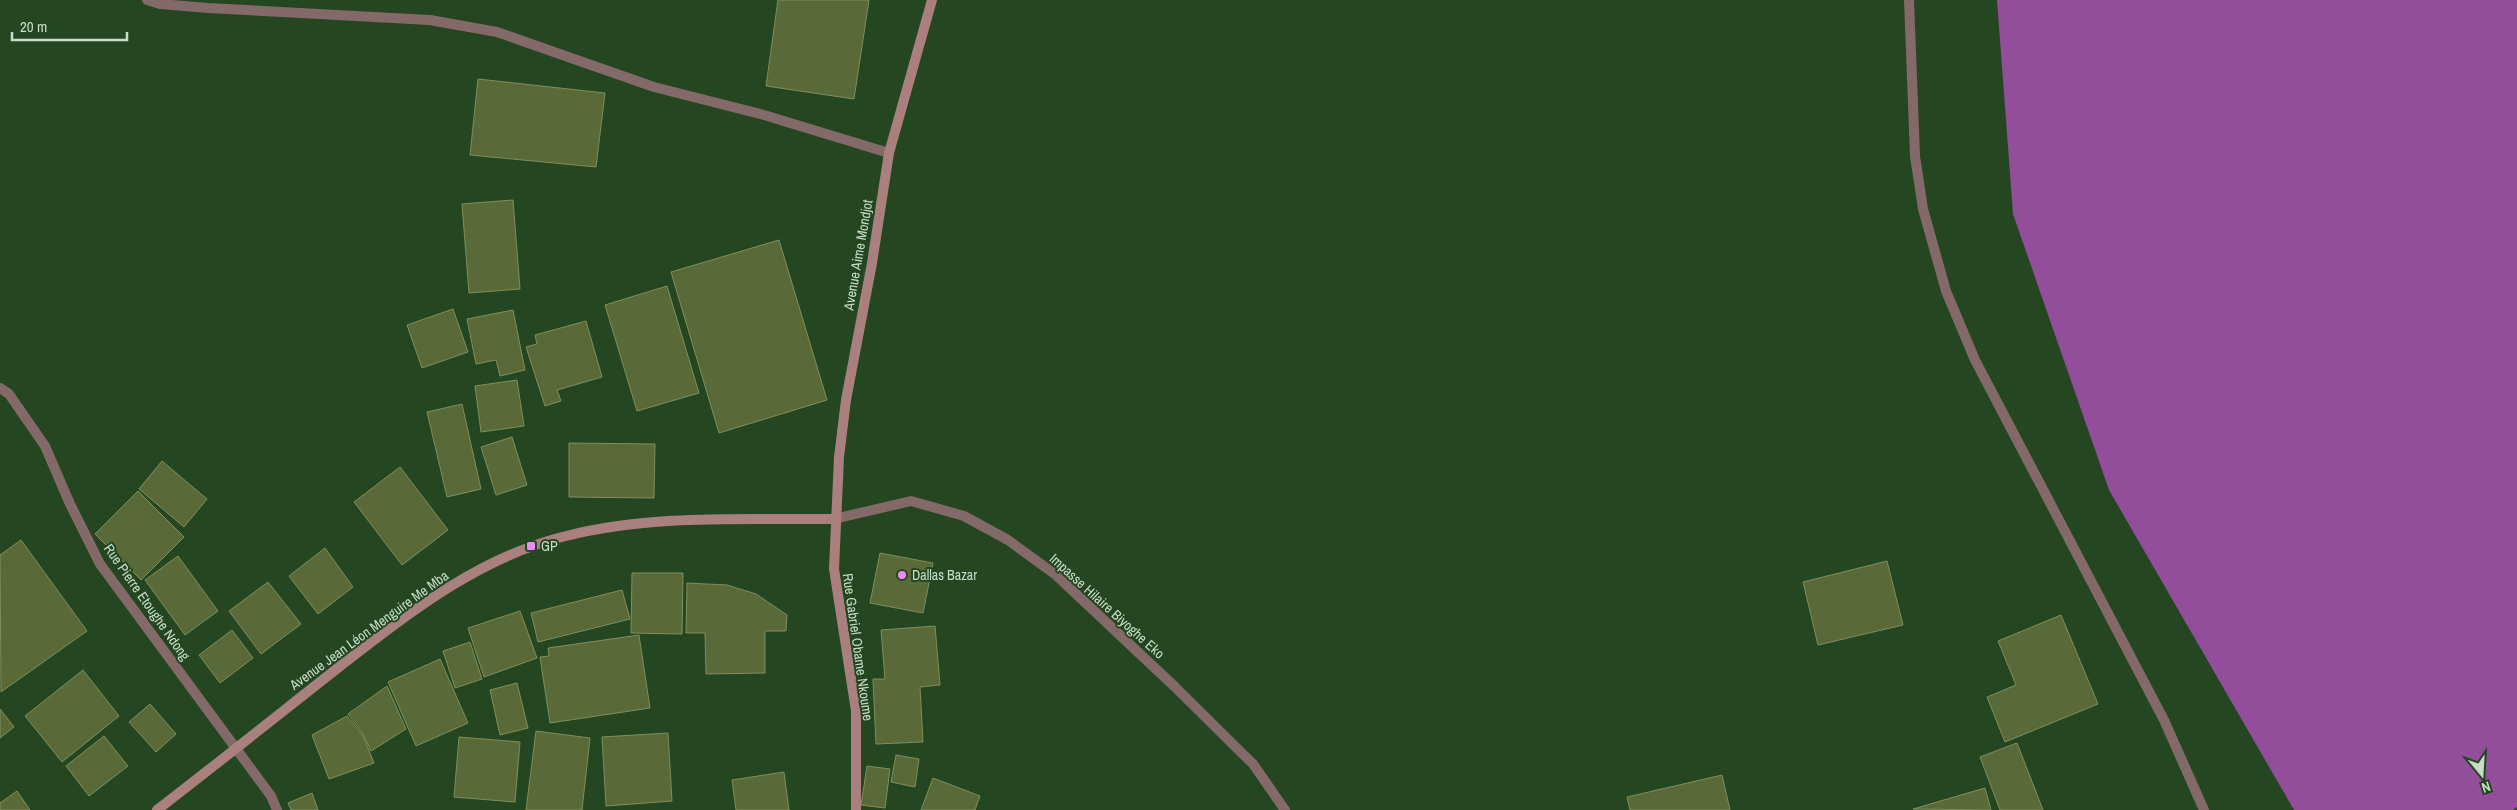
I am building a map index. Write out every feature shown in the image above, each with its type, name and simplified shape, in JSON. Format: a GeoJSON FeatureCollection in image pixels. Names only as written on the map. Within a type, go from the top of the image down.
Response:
{"type":"FeatureCollection","features":[{"type":"Feature","properties":{"kind":"main road","name":"Avenue Aime Mondjot"},"geometry":{"type":"LineString","coordinates":[[834,519],[846,400],[870,271],[889,153],[932,0]]}},
{"type":"Feature","properties":{"kind":"main road","name":"Avenue Jean Léon Menguire Me Mba"},"geometry":{"type":"LineString","coordinates":[[157,810],[380,635],[457,582],[493,561],[532,546],[605,528],[662,522],[834,519]]}},
{"type":"Feature","properties":{"kind":"main road","name":"Rue Gabriel Obame Nkoume"},"geometry":{"type":"LineString","coordinates":[[834,519],[834,568],[856,711],[856,810]]}},
{"type":"Feature","properties":{"kind":"street"},"geometry":{"type":"LineString","coordinates":[[147,0],[160,4],[208,8],[430,20],[497,32],[654,87],[764,115],[889,153]]}},
{"type":"Feature","properties":{"kind":"street"},"geometry":{"type":"LineString","coordinates":[[1909,0],[1915,156],[1923,209],[1946,291],[1975,360],[2164,720],[2204,810]]}},
{"type":"Feature","properties":{"kind":"street","name":"Rue Pierre Etoughe Ndong"},"geometry":{"type":"LineString","coordinates":[[0,388],[9,394],[45,446],[70,504],[100,564],[237,748],[271,796],[277,810]]}},
{"type":"Feature","properties":{"kind":"street","name":"Impasse Hilaire Biyoghe Eko"},"geometry":{"type":"LineString","coordinates":[[834,519],[911,501],[964,516],[1008,540],[1056,575],[1174,686],[1252,764],[1285,810]]}},
{"type":"Feature","properties":{"kind":"shaded area"},"geometry":{"type":"Polygon","coordinates":[[[1997,0],[2517,0],[2517,807],[2513,810],[2294,810],[2109,490],[2013,214],[1997,0]]]}},
{"type":"Feature","properties":{"kind":"building"},"geometry":{"type":"Polygon","coordinates":[[[778,0],[869,0],[854,99],[766,86],[778,0]]]}},
{"type":"Feature","properties":{"kind":"building"},"geometry":{"type":"Polygon","coordinates":[[[478,79],[605,93],[596,167],[470,155],[478,79]]]}},
{"type":"Feature","properties":{"kind":"building"},"geometry":{"type":"Polygon","coordinates":[[[513,200],[520,289],[469,293],[462,204],[513,200]]]}},
{"type":"Feature","properties":{"kind":"building"},"geometry":{"type":"Polygon","coordinates":[[[779,240],[827,400],[719,433],[671,272],[779,240]]]}},
{"type":"Feature","properties":{"kind":"building"},"geometry":{"type":"Polygon","coordinates":[[[667,286],[699,393],[637,411],[605,305],[667,286]]]}},
{"type":"Feature","properties":{"kind":"building"},"geometry":{"type":"Polygon","coordinates":[[[453,309],[468,352],[422,368],[407,325],[453,309]]]}},
{"type":"Feature","properties":{"kind":"building"},"geometry":{"type":"Polygon","coordinates":[[[513,310],[525,370],[500,376],[496,360],[476,364],[467,319],[513,310]]]}},
{"type":"Feature","properties":{"kind":"building"},"geometry":{"type":"Polygon","coordinates":[[[586,321],[602,377],[557,390],[561,401],[545,406],[526,347],[537,344],[535,335],[586,321]]]}},
{"type":"Feature","properties":{"kind":"building"},"geometry":{"type":"Polygon","coordinates":[[[517,380],[524,426],[481,432],[475,386],[517,380]]]}},
{"type":"Feature","properties":{"kind":"building"},"geometry":{"type":"Polygon","coordinates":[[[462,404],[481,489],[447,497],[427,412],[462,404]]]}},
{"type":"Feature","properties":{"kind":"building"},"geometry":{"type":"Polygon","coordinates":[[[512,437],[527,485],[496,495],[481,447],[512,437]]]}},
{"type":"Feature","properties":{"kind":"building"},"geometry":{"type":"Polygon","coordinates":[[[569,443],[655,444],[654,498],[569,497],[569,443]]]}},
{"type":"Feature","properties":{"kind":"building"},"geometry":{"type":"Polygon","coordinates":[[[162,461],[207,499],[184,527],[139,489],[162,461]]]}},
{"type":"Feature","properties":{"kind":"building"},"geometry":{"type":"Polygon","coordinates":[[[400,467],[448,530],[402,565],[354,502],[400,467]]]}},
{"type":"Feature","properties":{"kind":"building"},"geometry":{"type":"Polygon","coordinates":[[[138,491],[184,537],[141,580],[95,534],[138,491]]]}},
{"type":"Feature","properties":{"kind":"building"},"geometry":{"type":"Polygon","coordinates":[[[21,540],[87,631],[1,692],[0,555],[21,540]]]}},
{"type":"Feature","properties":{"kind":"building"},"geometry":{"type":"Polygon","coordinates":[[[325,548],[353,587],[318,614],[289,576],[325,548]]]}},
{"type":"Feature","properties":{"kind":"building"},"geometry":{"type":"Polygon","coordinates":[[[880,553],[933,563],[923,613],[870,603],[880,553]]]}},
{"type":"Feature","properties":{"kind":"building"},"geometry":{"type":"Polygon","coordinates":[[[178,556],[218,611],[185,635],[145,580],[178,556]]]}},
{"type":"Feature","properties":{"kind":"building"},"geometry":{"type":"Polygon","coordinates":[[[1887,561],[1903,625],[1818,645],[1803,582],[1887,561]]]}},
{"type":"Feature","properties":{"kind":"building"},"geometry":{"type":"Polygon","coordinates":[[[632,573],[683,573],[682,634],[631,633],[632,573]]]}},
{"type":"Feature","properties":{"kind":"building"},"geometry":{"type":"Polygon","coordinates":[[[268,582],[301,624],[261,654],[229,611],[268,582]]]}},
{"type":"Feature","properties":{"kind":"building"},"geometry":{"type":"Polygon","coordinates":[[[687,583],[727,585],[756,594],[787,615],[786,631],[765,631],[765,673],[706,674],[705,633],[686,633],[687,583]]]}},
{"type":"Feature","properties":{"kind":"building"},"geometry":{"type":"Polygon","coordinates":[[[622,590],[630,619],[538,642],[531,613],[622,590]]]}},
{"type":"Feature","properties":{"kind":"building"},"geometry":{"type":"Polygon","coordinates":[[[520,611],[537,658],[484,677],[468,628],[520,611]]]}},
{"type":"Feature","properties":{"kind":"building"},"geometry":{"type":"Polygon","coordinates":[[[2061,615],[2098,704],[2005,742],[1987,697],[2016,685],[1998,641],[2061,615]]]}},
{"type":"Feature","properties":{"kind":"building"},"geometry":{"type":"Polygon","coordinates":[[[935,626],[940,685],[920,687],[923,742],[876,744],[873,679],[885,679],[881,630],[935,626]]]}},
{"type":"Feature","properties":{"kind":"building"},"geometry":{"type":"Polygon","coordinates":[[[232,630],[253,658],[220,683],[199,655],[232,630]]]}},
{"type":"Feature","properties":{"kind":"building"},"geometry":{"type":"Polygon","coordinates":[[[639,635],[650,708],[550,723],[540,657],[549,656],[548,648],[639,635]]]}},
{"type":"Feature","properties":{"kind":"building"},"geometry":{"type":"Polygon","coordinates":[[[470,642],[482,679],[455,688],[443,651],[470,642]]]}},
{"type":"Feature","properties":{"kind":"building"},"geometry":{"type":"Polygon","coordinates":[[[440,659],[468,723],[416,746],[388,682],[440,659]]]}},
{"type":"Feature","properties":{"kind":"building"},"geometry":{"type":"Polygon","coordinates":[[[83,670],[119,716],[62,762],[25,716],[83,670]]]}},
{"type":"Feature","properties":{"kind":"building"},"geometry":{"type":"Polygon","coordinates":[[[517,683],[528,728],[500,735],[490,690],[517,683]]]}},
{"type":"Feature","properties":{"kind":"building"},"geometry":{"type":"Polygon","coordinates":[[[387,686],[406,729],[371,751],[363,734],[348,714],[387,686]]]}},
{"type":"Feature","properties":{"kind":"building"},"geometry":{"type":"Polygon","coordinates":[[[150,704],[176,734],[156,752],[129,722],[150,704]]]}},
{"type":"Feature","properties":{"kind":"building"},"geometry":{"type":"Polygon","coordinates":[[[0,709],[14,727],[0,738],[0,709]]]}},
{"type":"Feature","properties":{"kind":"building"},"geometry":{"type":"Polygon","coordinates":[[[347,716],[363,736],[374,763],[329,779],[312,735],[347,716]]]}},
{"type":"Feature","properties":{"kind":"building"},"geometry":{"type":"Polygon","coordinates":[[[536,731],[590,738],[582,810],[526,810],[536,731]]]}},
{"type":"Feature","properties":{"kind":"building"},"geometry":{"type":"Polygon","coordinates":[[[668,733],[672,801],[606,806],[602,737],[668,733]]]}},
{"type":"Feature","properties":{"kind":"building"},"geometry":{"type":"Polygon","coordinates":[[[104,736],[128,766],[89,796],[66,766],[104,736]]]}},
{"type":"Feature","properties":{"kind":"building"},"geometry":{"type":"Polygon","coordinates":[[[459,737],[520,742],[515,802],[454,797],[459,737]]]}},
{"type":"Feature","properties":{"kind":"building"},"geometry":{"type":"Polygon","coordinates":[[[2017,743],[2043,810],[2000,810],[1980,757],[2017,743]]]}},
{"type":"Feature","properties":{"kind":"building"},"geometry":{"type":"Polygon","coordinates":[[[896,755],[919,759],[915,787],[891,782],[896,755]]]}},
{"type":"Feature","properties":{"kind":"building"},"geometry":{"type":"Polygon","coordinates":[[[867,766],[890,769],[885,808],[861,805],[867,766]]]}},
{"type":"Feature","properties":{"kind":"building"},"geometry":{"type":"Polygon","coordinates":[[[784,772],[789,810],[736,810],[732,780],[784,772]]]}},
{"type":"Feature","properties":{"kind":"building"},"geometry":{"type":"Polygon","coordinates":[[[1722,775],[1730,810],[1630,810],[1627,797],[1722,775]]]}},
{"type":"Feature","properties":{"kind":"building"},"geometry":{"type":"Polygon","coordinates":[[[933,778],[980,796],[975,810],[921,810],[933,778]]]}},
{"type":"Feature","properties":{"kind":"building"},"geometry":{"type":"Polygon","coordinates":[[[1985,788],[1991,810],[1913,809],[1985,788]]]}},
{"type":"Feature","properties":{"kind":"building"},"geometry":{"type":"Polygon","coordinates":[[[17,791],[30,810],[0,810],[0,803],[17,791]]]}},
{"type":"Feature","properties":{"kind":"building"},"geometry":{"type":"Polygon","coordinates":[[[312,793],[318,810],[291,810],[288,803],[312,793]]]}},
{"type":"Feature","properties":{"kind":"place","name":"GP"},"geometry":{"type":"Point","coordinates":[531,546]}},
{"type":"Feature","properties":{"kind":"place","name":"Dallas Bazar"},"geometry":{"type":"Point","coordinates":[902,575]}}]}
